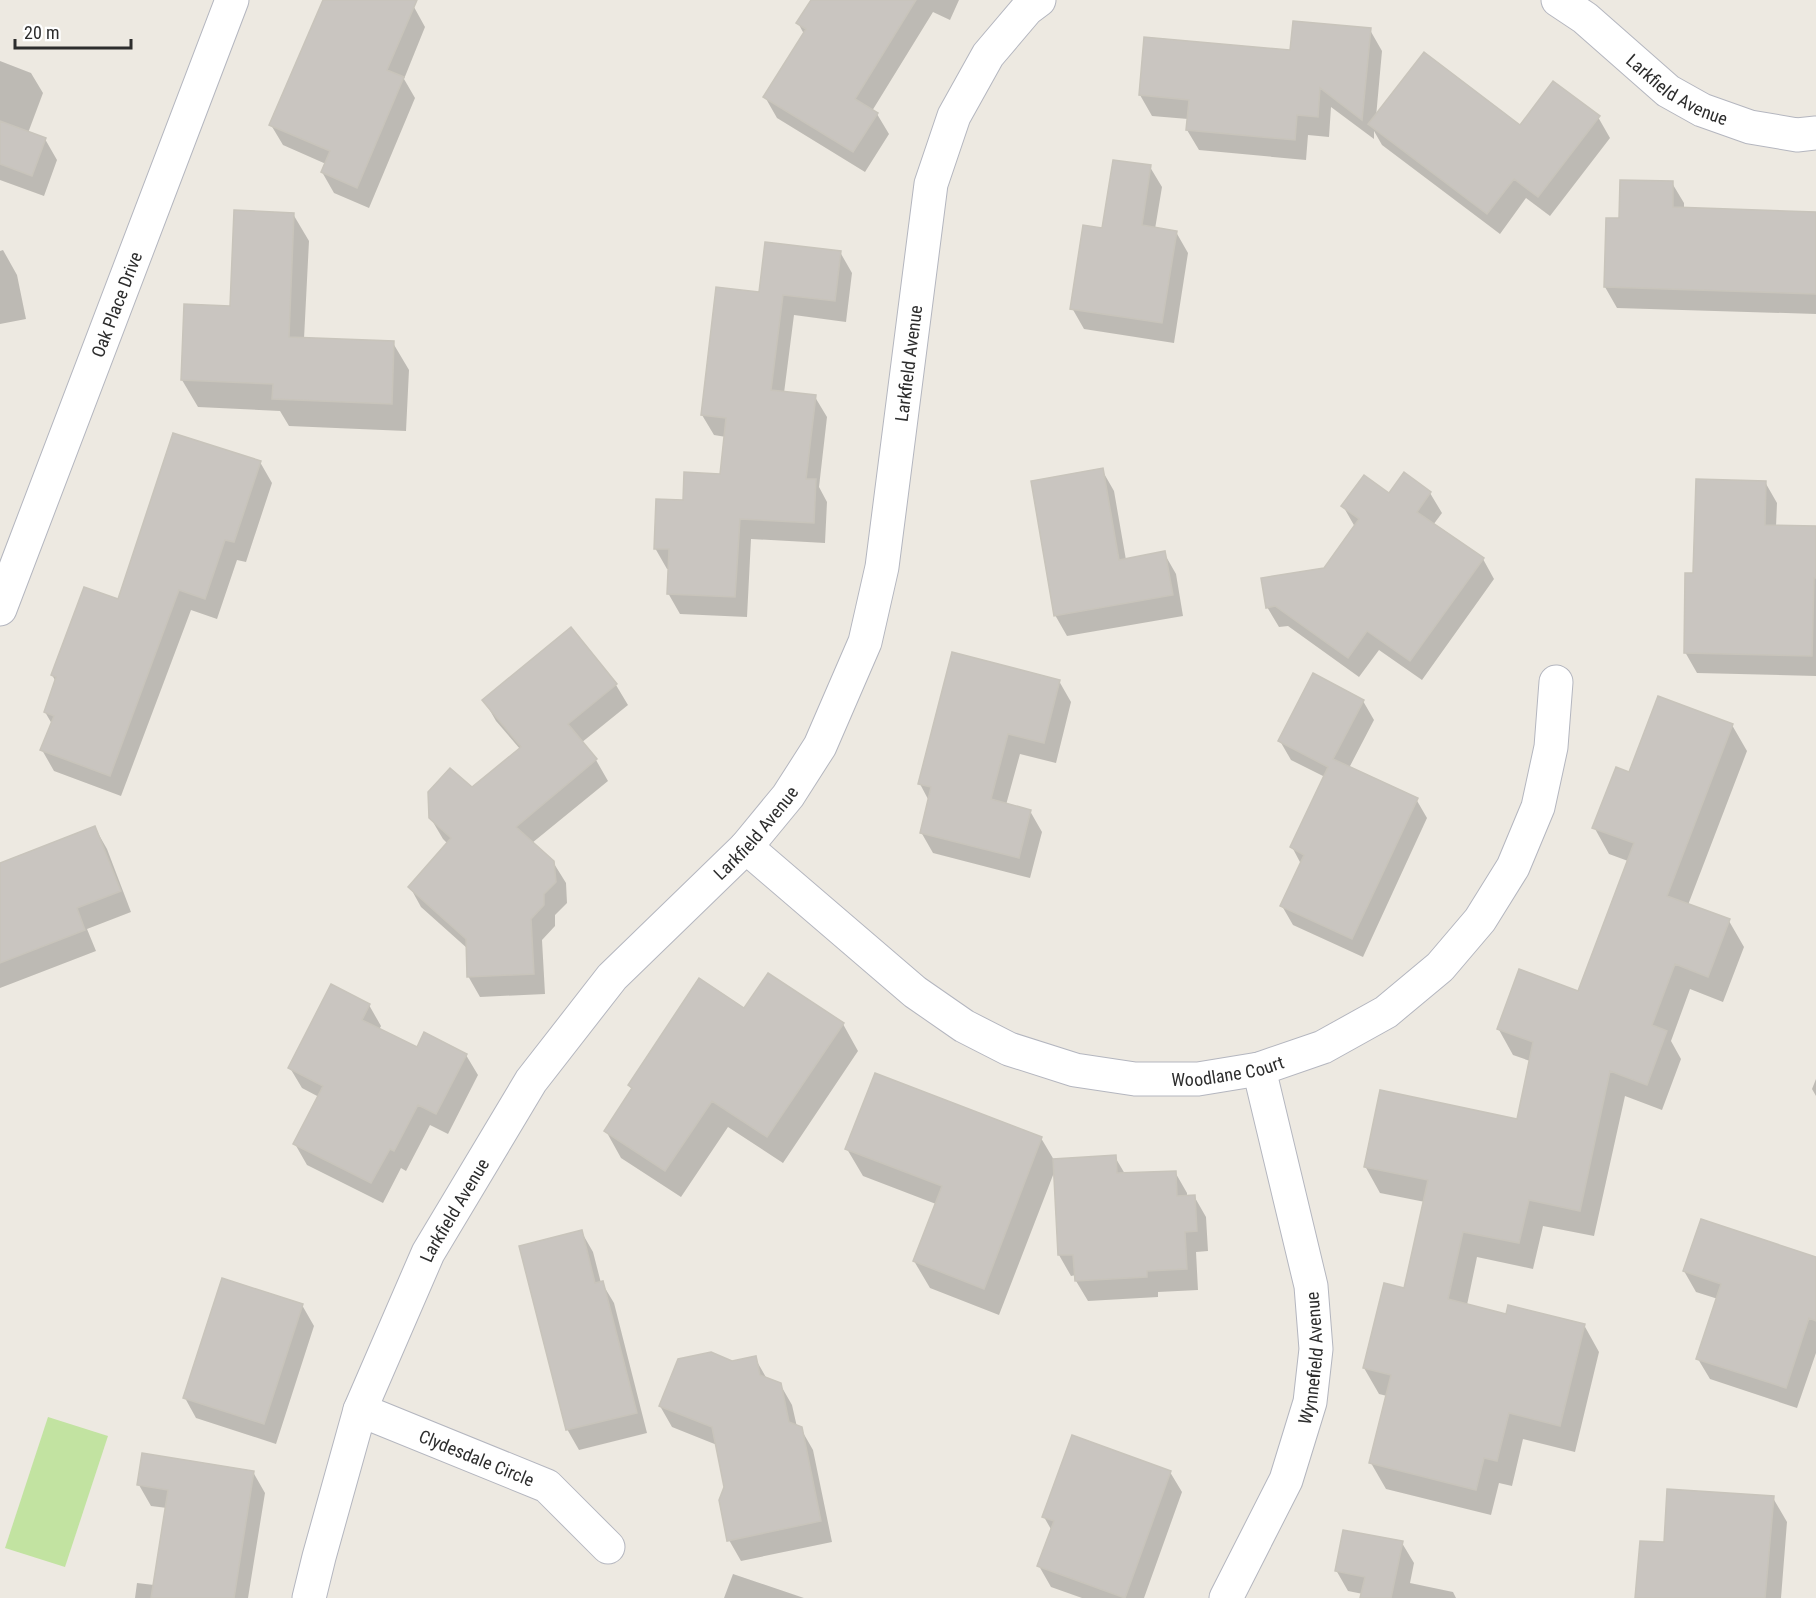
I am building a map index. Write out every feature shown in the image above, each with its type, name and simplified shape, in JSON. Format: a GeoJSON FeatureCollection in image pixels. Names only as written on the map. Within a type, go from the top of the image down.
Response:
{"type":"FeatureCollection","features":[{"type":"Feature","properties":{"kind":"street","name":"Oak Place Drive"},"geometry":{"type":"LineString","coordinates":[[0,609],[232,0]]}},
{"type":"Feature","properties":{"kind":"street","name":"Larkfield Avenue"},"geometry":{"type":"LineString","coordinates":[[309,1598],[318,1557],[360,1410],[428,1253],[531,1081],[612,977],[746,847],[788,796],[820,746],[865,642],[882,567],[931,184],[954,116],[988,56],[1027,9],[1039,0]]}},
{"type":"Feature","properties":{"kind":"street","name":"Larkfield Avenue"},"geometry":{"type":"LineString","coordinates":[[1558,0],[1585,18],[1668,91],[1702,110],[1750,127],[1797,135],[1816,133]]}},
{"type":"Feature","properties":{"kind":"street","name":"Woodlane Court"},"geometry":{"type":"LineString","coordinates":[[746,847],[915,992],[964,1026],[1009,1048],[1075,1070],[1135,1079],[1198,1079],[1259,1069],[1323,1047],[1386,1012],[1440,967],[1480,920],[1512,867],[1538,807],[1551,747],[1556,682]]}},
{"type":"Feature","properties":{"kind":"street","name":"Wynnefield Avenue"},"geometry":{"type":"LineString","coordinates":[[1226,1598],[1286,1479],[1310,1402],[1316,1349],[1311,1286],[1259,1069]]}},
{"type":"Feature","properties":{"kind":"street","name":"Clydesdale Circle"},"geometry":{"type":"LineString","coordinates":[[360,1410],[547,1486],[608,1547]]}},
{"type":"Feature","properties":{"kind":"green space"},"geometry":{"type":"Polygon","coordinates":[[[48,1417],[108,1436],[65,1567],[5,1548],[48,1417]]]}},
{"type":"Feature","properties":{"kind":"building"},"geometry":{"type":"Polygon","coordinates":[[[323,0],[417,0],[387,70],[404,77],[357,188],[321,172],[330,151],[269,125],[323,0]]]}},
{"type":"Feature","properties":{"kind":"building"},"geometry":{"type":"Polygon","coordinates":[[[811,0],[916,0],[855,99],[878,113],[853,152],[763,97],[806,29],[796,23],[811,0]]]}},
{"type":"Feature","properties":{"kind":"building"},"geometry":{"type":"Polygon","coordinates":[[[1293,21],[1371,28],[1362,120],[1320,88],[1318,117],[1297,115],[1295,140],[1186,130],[1189,100],[1139,95],[1144,37],[1290,50],[1293,21]]]}},
{"type":"Feature","properties":{"kind":"building"},"geometry":{"type":"Polygon","coordinates":[[[1424,52],[1520,125],[1553,81],[1600,116],[1538,197],[1514,179],[1487,214],[1368,124],[1424,52]]]}},
{"type":"Feature","properties":{"kind":"building"},"geometry":{"type":"Polygon","coordinates":[[[0,121],[46,138],[32,176],[0,164],[0,121]]]}},
{"type":"Feature","properties":{"kind":"building"},"geometry":{"type":"Polygon","coordinates":[[[1113,160],[1151,165],[1142,225],[1177,231],[1162,323],[1070,309],[1083,225],[1102,228],[1113,160]]]}},
{"type":"Feature","properties":{"kind":"building"},"geometry":{"type":"Polygon","coordinates":[[[1620,180],[1673,181],[1673,207],[1816,212],[1816,294],[1604,287],[1606,218],[1619,218],[1620,180]]]}},
{"type":"Feature","properties":{"kind":"building"},"geometry":{"type":"Polygon","coordinates":[[[234,210],[294,213],[289,337],[394,341],[392,404],[272,399],[273,384],[181,380],[184,304],[230,306],[234,210]]]}},
{"type":"Feature","properties":{"kind":"building"},"geometry":{"type":"Polygon","coordinates":[[[765,242],[841,251],[835,301],[783,295],[771,390],[816,395],[806,479],[816,479],[814,523],[740,519],[735,597],[667,594],[669,549],[654,549],[656,499],[683,500],[684,472],[720,474],[726,418],[701,415],[716,287],[759,292],[765,242]]]}},
{"type":"Feature","properties":{"kind":"building"},"geometry":{"type":"Polygon","coordinates":[[[173,433],[261,461],[234,542],[225,540],[205,599],[179,590],[110,776],[40,750],[54,716],[44,712],[56,677],[51,675],[84,587],[118,599],[173,433]]]}},
{"type":"Feature","properties":{"kind":"building"},"geometry":{"type":"Polygon","coordinates":[[[1103,468],[1119,560],[1165,551],[1173,595],[1054,616],[1031,481],[1103,468]]]}},
{"type":"Feature","properties":{"kind":"building"},"geometry":{"type":"Polygon","coordinates":[[[1404,472],[1431,492],[1417,512],[1484,558],[1410,661],[1367,631],[1348,658],[1275,606],[1266,608],[1261,578],[1324,568],[1359,519],[1341,506],[1364,475],[1389,493],[1404,472]]]}},
{"type":"Feature","properties":{"kind":"building"},"geometry":{"type":"Polygon","coordinates":[[[1696,479],[1766,481],[1765,525],[1816,526],[1812,656],[1684,653],[1685,573],[1693,573],[1696,479]]]}},
{"type":"Feature","properties":{"kind":"building"},"geometry":{"type":"Polygon","coordinates":[[[571,627],[617,684],[568,724],[597,759],[516,827],[554,861],[556,882],[544,894],[544,905],[531,919],[534,974],[467,977],[466,939],[408,887],[451,838],[429,818],[428,792],[450,768],[472,787],[521,747],[482,700],[571,627]]]}},
{"type":"Feature","properties":{"kind":"building"},"geometry":{"type":"Polygon","coordinates":[[[952,652],[1060,680],[1044,743],[1008,734],[991,799],[1031,810],[1019,858],[920,833],[931,787],[918,784],[952,652]]]}},
{"type":"Feature","properties":{"kind":"building"},"geometry":{"type":"Polygon","coordinates":[[[1313,673],[1364,700],[1333,759],[1418,798],[1352,939],[1280,906],[1304,855],[1290,847],[1328,767],[1278,741],[1313,673]]]}},
{"type":"Feature","properties":{"kind":"building"},"geometry":{"type":"Polygon","coordinates":[[[1658,696],[1733,724],[1667,896],[1730,919],[1708,977],[1675,964],[1652,1025],[1667,1031],[1647,1085],[1610,1071],[1580,1211],[1529,1200],[1519,1243],[1463,1232],[1448,1299],[1506,1314],[1508,1305],[1585,1324],[1560,1426],[1509,1413],[1497,1461],[1484,1458],[1476,1490],[1369,1463],[1391,1375],[1363,1368],[1384,1283],[1404,1288],[1428,1180],[1364,1167],[1380,1090],[1517,1119],[1533,1042],[1497,1029],[1519,969],[1578,991],[1634,843],[1592,828],[1616,767],[1629,772],[1658,696]]]}},
{"type":"Feature","properties":{"kind":"building"},"geometry":{"type":"Polygon","coordinates":[[[95,826],[121,891],[77,908],[85,930],[0,963],[0,863],[95,826]]]}},
{"type":"Feature","properties":{"kind":"building"},"geometry":{"type":"Polygon","coordinates":[[[768,973],[844,1023],[767,1137],[712,1101],[665,1171],[604,1131],[632,1088],[628,1085],[699,978],[744,1008],[768,973]]]}},
{"type":"Feature","properties":{"kind":"building"},"geometry":{"type":"Polygon","coordinates":[[[331,984],[370,1004],[362,1020],[417,1047],[424,1032],[467,1054],[436,1114],[418,1105],[394,1151],[390,1149],[371,1183],[293,1144],[323,1086],[288,1068],[331,984]]]}},
{"type":"Feature","properties":{"kind":"building"},"geometry":{"type":"Polygon","coordinates":[[[875,1073],[1042,1137],[984,1289],[913,1261],[942,1186],[845,1149],[875,1073]]]}},
{"type":"Feature","properties":{"kind":"building"},"geometry":{"type":"Polygon","coordinates":[[[1116,1155],[1117,1173],[1176,1171],[1177,1196],[1195,1195],[1197,1231],[1185,1232],[1187,1269],[1147,1271],[1147,1277],[1075,1281],[1073,1255],[1058,1255],[1053,1159],[1116,1155]]]}},
{"type":"Feature","properties":{"kind":"building"},"geometry":{"type":"Polygon","coordinates":[[[1701,1219],[1816,1257],[1816,1321],[1809,1318],[1786,1388],[1696,1359],[1721,1284],[1683,1271],[1701,1219]]]}},
{"type":"Feature","properties":{"kind":"building"},"geometry":{"type":"Polygon","coordinates":[[[582,1230],[595,1283],[603,1281],[637,1413],[566,1430],[519,1246],[582,1230]]]}},
{"type":"Feature","properties":{"kind":"building"},"geometry":{"type":"Polygon","coordinates":[[[222,1278],[303,1304],[264,1424],[183,1398],[222,1278]]]}},
{"type":"Feature","properties":{"kind":"building"},"geometry":{"type":"Polygon","coordinates":[[[711,1352],[732,1361],[756,1356],[760,1375],[781,1383],[789,1422],[802,1427],[821,1521],[727,1541],[719,1500],[724,1487],[712,1427],[659,1406],[678,1359],[711,1352]]]}},
{"type":"Feature","properties":{"kind":"building"},"geometry":{"type":"Polygon","coordinates":[[[1072,1435],[1171,1471],[1125,1598],[1037,1566],[1054,1521],[1042,1517],[1072,1435]]]}},
{"type":"Feature","properties":{"kind":"building"},"geometry":{"type":"Polygon","coordinates":[[[142,1453],[254,1471],[234,1598],[151,1598],[168,1490],[137,1485],[142,1453]]]}},
{"type":"Feature","properties":{"kind":"building"},"geometry":{"type":"Polygon","coordinates":[[[1667,1489],[1774,1496],[1765,1598],[1635,1598],[1640,1541],[1664,1542],[1667,1489]]]}},
{"type":"Feature","properties":{"kind":"building"},"geometry":{"type":"Polygon","coordinates":[[[1343,1530],[1403,1541],[1391,1598],[1360,1598],[1365,1577],[1335,1571],[1343,1530]]]}}]}
